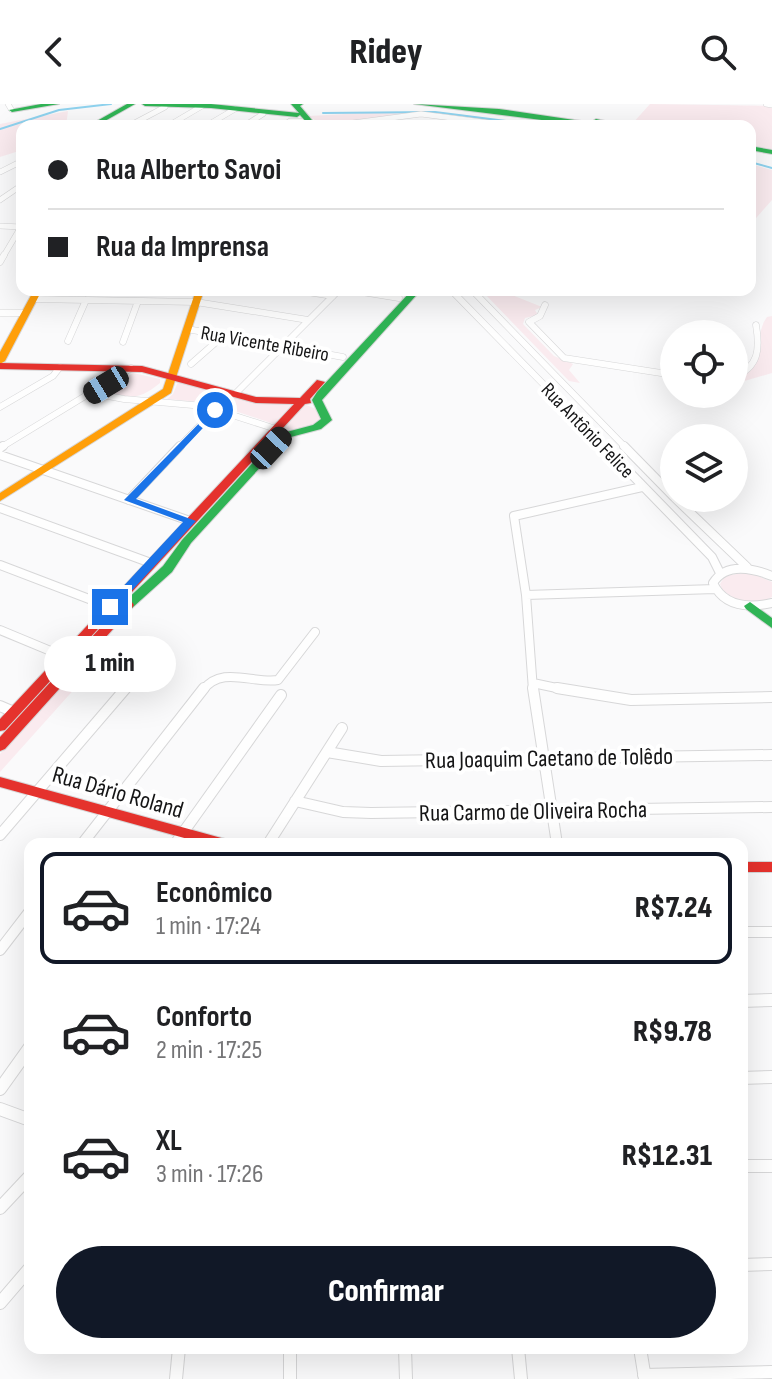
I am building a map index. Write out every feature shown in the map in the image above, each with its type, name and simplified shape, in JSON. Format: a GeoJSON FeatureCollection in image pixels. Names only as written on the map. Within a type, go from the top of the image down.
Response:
{"type":"FeatureCollection","features":[{"type":"Feature","properties":{"kind":"street"},"geometry":{"type":"LineString","coordinates":[[6,111],[56,104]]}},
{"type":"Feature","properties":{"kind":"street"},"geometry":{"type":"LineString","coordinates":[[105,120],[132,104]]}},
{"type":"Feature","properties":{"kind":"street"},"geometry":{"type":"LineString","coordinates":[[145,104],[295,115]]}},
{"type":"Feature","properties":{"kind":"street"},"geometry":{"type":"LineString","coordinates":[[417,104],[561,120]]}},
{"type":"Feature","properties":{"kind":"street"},"geometry":{"type":"LineString","coordinates":[[460,104],[579,120]]}},
{"type":"Feature","properties":{"kind":"street"},"geometry":{"type":"LineString","coordinates":[[766,104],[772,105]]}},
{"type":"Feature","properties":{"kind":"street"},"geometry":{"type":"LineString","coordinates":[[178,120],[202,106]]}},
{"type":"Feature","properties":{"kind":"street"},"geometry":{"type":"LineString","coordinates":[[140,120],[165,107]]}},
{"type":"Feature","properties":{"kind":"street"},"geometry":{"type":"LineString","coordinates":[[216,120],[235,109]]}},
{"type":"Feature","properties":{"kind":"street"},"geometry":{"type":"LineString","coordinates":[[254,120],[263,114]]}},
{"type":"Feature","properties":{"kind":"street"},"geometry":{"type":"LineString","coordinates":[[376,120],[421,114],[474,120]]}},
{"type":"Feature","properties":{"kind":"street"},"geometry":{"type":"LineString","coordinates":[[0,262],[16,236]]}},
{"type":"Feature","properties":{"kind":"street"},"geometry":{"type":"LineString","coordinates":[[0,313],[32,301],[138,301],[198,296],[308,320]]}},
{"type":"Feature","properties":{"kind":"street"},"geometry":{"type":"LineString","coordinates":[[0,498],[167,391],[198,296]]}},
{"type":"Feature","properties":{"kind":"street"},"geometry":{"type":"LineString","coordinates":[[235,394],[333,296]]}},
{"type":"Feature","properties":{"kind":"street"},"geometry":{"type":"LineString","coordinates":[[311,402],[343,357],[399,296]]}},
{"type":"Feature","properties":{"kind":"street"},"geometry":{"type":"LineString","coordinates":[[0,727],[7,709],[65,657],[190,521],[321,394],[411,296]]}},
{"type":"Feature","properties":{"kind":"street","name":"Rua Antônio Felice"},"geometry":{"type":"LineString","coordinates":[[457,296],[712,557],[720,573]]}},
{"type":"Feature","properties":{"kind":"street","name":"Rua Antônio Felice"},"geometry":{"type":"LineString","coordinates":[[478,296],[660,482]]}},
{"type":"Feature","properties":{"kind":"street"},"geometry":{"type":"LineString","coordinates":[[68,341],[86,300]]}},
{"type":"Feature","properties":{"kind":"street"},"geometry":{"type":"LineString","coordinates":[[32,301],[0,364],[131,368],[256,400],[311,402],[327,415],[322,425],[283,430],[194,405],[119,400],[92,393]]}},
{"type":"Feature","properties":{"kind":"street"},"geometry":{"type":"LineString","coordinates":[[123,342],[138,301]]}},
{"type":"Feature","properties":{"kind":"street"},"geometry":{"type":"LineString","coordinates":[[545,305],[540,316],[529,322],[564,358],[660,373]]}},
{"type":"Feature","properties":{"kind":"street"},"geometry":{"type":"LineString","coordinates":[[748,370],[761,350],[756,325]]}},
{"type":"Feature","properties":{"kind":"street","name":"Rua Vicente Ribeiro"},"geometry":{"type":"LineString","coordinates":[[187,329],[343,357]]}},
{"type":"Feature","properties":{"kind":"street"},"geometry":{"type":"LineString","coordinates":[[191,364],[223,336]]}},
{"type":"Feature","properties":{"kind":"street"},"geometry":{"type":"LineString","coordinates":[[0,407],[53,376],[60,367]]}},
{"type":"Feature","properties":{"kind":"street"},"geometry":{"type":"LineString","coordinates":[[0,448],[131,368]]}},
{"type":"Feature","properties":{"kind":"street"},"geometry":{"type":"LineString","coordinates":[[129,500],[215,410]]}},
{"type":"Feature","properties":{"kind":"street"},"geometry":{"type":"LineString","coordinates":[[0,746],[142,589],[171,569],[193,534],[277,442],[283,430]]}},
{"type":"Feature","properties":{"kind":"street"},"geometry":{"type":"LineString","coordinates":[[0,455],[190,521]]}},
{"type":"Feature","properties":{"kind":"street"},"geometry":{"type":"LineString","coordinates":[[556,838],[538,729],[526,595],[514,516],[642,487]]}},
{"type":"Feature","properties":{"kind":"street"},"geometry":{"type":"LineString","coordinates":[[0,508],[171,569]]}},
{"type":"Feature","properties":{"kind":"street","name":"Rua Antônio Felice"},"geometry":{"type":"LineString","coordinates":[[690,512],[736,560],[749,569]]}},
{"type":"Feature","properties":{"kind":"street"},"geometry":{"type":"LineString","coordinates":[[0,565],[110,607]]}},
{"type":"Feature","properties":{"kind":"street"},"geometry":{"type":"LineString","coordinates":[[761,571],[772,567]]}},
{"type":"Feature","properties":{"kind":"street"},"geometry":{"type":"LineString","coordinates":[[715,589],[715,577],[720,573],[749,569],[772,576]]}},
{"type":"Feature","properties":{"kind":"street"},"geometry":{"type":"LineString","coordinates":[[526,595],[715,589],[727,600],[750,606],[772,603]]}},
{"type":"Feature","properties":{"kind":"street"},"geometry":{"type":"LineString","coordinates":[[750,606],[772,624]]}},
{"type":"Feature","properties":{"kind":"street"},"geometry":{"type":"LineString","coordinates":[[0,630],[65,657]]}},
{"type":"Feature","properties":{"kind":"street"},"geometry":{"type":"LineString","coordinates":[[87,838],[209,682],[224,675],[258,682],[278,680],[315,632]]}},
{"type":"Feature","properties":{"kind":"street"},"geometry":{"type":"LineString","coordinates":[[0,835],[148,662]]}},
{"type":"Feature","properties":{"kind":"street"},"geometry":{"type":"LineString","coordinates":[[533,683],[605,698],[631,700],[772,697]]}},
{"type":"Feature","properties":{"kind":"street"},"geometry":{"type":"LineString","coordinates":[[179,838],[281,695]]}},
{"type":"Feature","properties":{"kind":"street"},"geometry":{"type":"LineString","coordinates":[[272,838],[342,728]]}},
{"type":"Feature","properties":{"kind":"street","name":"Rua Joaquim Caetano de Tolêdo"},"geometry":{"type":"LineString","coordinates":[[327,752],[381,761],[772,755]]}},
{"type":"Feature","properties":{"kind":"street","name":"Rua Dário Roland"},"geometry":{"type":"LineString","coordinates":[[0,782],[108,811],[179,838]]}},
{"type":"Feature","properties":{"kind":"street","name":"Rua Carmo de Oliveira Rocha"},"geometry":{"type":"LineString","coordinates":[[295,801],[343,812],[371,813],[772,807]]}},
{"type":"Feature","properties":{"kind":"street"},"geometry":{"type":"LineString","coordinates":[[748,867],[772,867]]}},
{"type":"Feature","properties":{"kind":"street"},"geometry":{"type":"LineString","coordinates":[[0,950],[24,919]]}},
{"type":"Feature","properties":{"kind":"street"},"geometry":{"type":"LineString","coordinates":[[748,932],[772,932]]}},
{"type":"Feature","properties":{"kind":"street"},"geometry":{"type":"LineString","coordinates":[[748,1001],[772,1000]]}},
{"type":"Feature","properties":{"kind":"street"},"geometry":{"type":"LineString","coordinates":[[0,1089],[24,1055]]}},
{"type":"Feature","properties":{"kind":"street"},"geometry":{"type":"LineString","coordinates":[[748,1078],[772,1077]]}},
{"type":"Feature","properties":{"kind":"street"},"geometry":{"type":"LineString","coordinates":[[0,1109],[24,1118]]}},
{"type":"Feature","properties":{"kind":"street"},"geometry":{"type":"LineString","coordinates":[[748,1166],[772,1166]]}},
{"type":"Feature","properties":{"kind":"street"},"geometry":{"type":"LineString","coordinates":[[0,1208],[24,1182]]}},
{"type":"Feature","properties":{"kind":"street"},"geometry":{"type":"LineString","coordinates":[[748,1265],[772,1264]]}},
{"type":"Feature","properties":{"kind":"street"},"geometry":{"type":"LineString","coordinates":[[0,1303],[24,1275]]}},
{"type":"Feature","properties":{"kind":"street"},"geometry":{"type":"LineString","coordinates":[[176,1379],[178,1354]]}},
{"type":"Feature","properties":{"kind":"street"},"geometry":{"type":"LineString","coordinates":[[290,1354],[290,1379]]}},
{"type":"Feature","properties":{"kind":"street"},"geometry":{"type":"LineString","coordinates":[[405,1354],[406,1379]]}},
{"type":"Feature","properties":{"kind":"street"},"geometry":{"type":"LineString","coordinates":[[519,1354],[521,1379]]}},
{"type":"Feature","properties":{"kind":"street"},"geometry":{"type":"LineString","coordinates":[[641,1354],[645,1377],[772,1372]]}},
{"type":"Feature","properties":{"kind":"shaded area"},"geometry":{"type":"Polygon","coordinates":[[[650,104],[772,106],[772,149],[756,146],[756,120],[636,120],[650,104]]]}},
{"type":"Feature","properties":{"kind":"shaded area"},"geometry":{"type":"Polygon","coordinates":[[[68,111],[67,120],[21,120],[68,111]]]}},
{"type":"Feature","properties":{"kind":"shaded area"},"geometry":{"type":"Polygon","coordinates":[[[381,112],[458,114],[500,120],[433,114],[378,120],[315,120],[309,116],[381,112]]]}},
{"type":"Feature","properties":{"kind":"shaded area"},"geometry":{"type":"Polygon","coordinates":[[[16,121],[16,152],[0,157],[0,124],[16,121]]]}},
{"type":"Feature","properties":{"kind":"shaded area"},"geometry":{"type":"Polygon","coordinates":[[[756,166],[772,170],[772,200],[756,218],[756,166]]]}},
{"type":"Feature","properties":{"kind":"shaded area"},"geometry":{"type":"Polygon","coordinates":[[[487,296],[514,296],[542,307],[535,310],[538,315],[525,318],[523,324],[554,356],[573,364],[569,370],[580,383],[569,381],[487,296]]]}},
{"type":"Feature","properties":{"kind":"shaded area"},"geometry":{"type":"Polygon","coordinates":[[[772,316],[772,373],[748,380],[748,371],[757,360],[762,326],[767,317],[772,316]]]}},
{"type":"Feature","properties":{"kind":"shaded area"},"geometry":{"type":"Polygon","coordinates":[[[133,373],[160,379],[160,383],[146,393],[133,396],[103,392],[133,373]]]}},
{"type":"Feature","properties":{"kind":"shaded area"},"geometry":{"type":"Polygon","coordinates":[[[178,382],[258,404],[293,404],[274,424],[211,403],[167,399],[178,382]]]}},
{"type":"Feature","properties":{"kind":"shaded area"},"geometry":{"type":"Polygon","coordinates":[[[304,404],[321,411],[322,421],[299,430],[281,428],[304,404]]]}},
{"type":"Feature","properties":{"kind":"shaded area"},"geometry":{"type":"Polygon","coordinates":[[[749,572],[772,582],[772,597],[759,602],[746,602],[722,589],[720,584],[725,576],[749,572]]]}},
{"type":"Feature","properties":{"kind":"shaded area"},"geometry":{"type":"Polygon","coordinates":[[[92,653],[104,656],[0,772],[0,754],[92,653]]]}},
{"type":"Feature","properties":{"kind":"waterway"},"geometry":{"type":"LineString","coordinates":[[28,120],[59,110],[111,104]]}},
{"type":"Feature","properties":{"kind":"waterway"},"geometry":{"type":"LineString","coordinates":[[323,113],[435,112],[497,120]]}},
{"type":"Feature","properties":{"kind":"waterway"},"geometry":{"type":"LineString","coordinates":[[0,129],[16,124]]}},
{"type":"Feature","properties":{"kind":"waterway"},"geometry":{"type":"LineString","coordinates":[[756,164],[772,168]]}},
{"type":"Feature","properties":{"kind":"traffic: fast"},"geometry":{"type":"LineString","coordinates":[[12,110],[56,104]]}},
{"type":"Feature","properties":{"kind":"traffic: fast"},"geometry":{"type":"LineString","coordinates":[[102,120],[132,104]]}},
{"type":"Feature","properties":{"kind":"traffic: fast"},"geometry":{"type":"LineString","coordinates":[[145,104],[211,106],[297,115]]}},
{"type":"Feature","properties":{"kind":"traffic: fast"},"geometry":{"type":"LineString","coordinates":[[294,104],[309,120]]}},
{"type":"Feature","properties":{"kind":"traffic: fast"},"geometry":{"type":"LineString","coordinates":[[295,106],[300,104]]}},
{"type":"Feature","properties":{"kind":"traffic: fast"},"geometry":{"type":"LineString","coordinates":[[417,104],[561,120]]}},
{"type":"Feature","properties":{"kind":"traffic: fast"},"geometry":{"type":"LineString","coordinates":[[756,149],[772,152]]}},
{"type":"Feature","properties":{"kind":"traffic: fast"},"geometry":{"type":"LineString","coordinates":[[128,605],[168,569],[186,542],[283,436],[317,427],[327,420],[317,400],[321,394],[411,296]]}},
{"type":"Feature","properties":{"kind":"traffic: fast"},"geometry":{"type":"LineString","coordinates":[[750,606],[772,624]]}},
{"type":"Feature","properties":{"kind":"traffic: slow"},"geometry":{"type":"LineString","coordinates":[[0,361],[35,296]]}},
{"type":"Feature","properties":{"kind":"traffic: slow"},"geometry":{"type":"LineString","coordinates":[[0,498],[167,391],[198,296]]}},
{"type":"Feature","properties":{"kind":"traffic: jam"},"geometry":{"type":"LineString","coordinates":[[0,366],[142,369],[256,400],[307,401]]}},
{"type":"Feature","properties":{"kind":"traffic: jam"},"geometry":{"type":"LineString","coordinates":[[0,727],[320,382]]}},
{"type":"Feature","properties":{"kind":"traffic: jam"},"geometry":{"type":"LineString","coordinates":[[0,746],[128,605]]}},
{"type":"Feature","properties":{"kind":"traffic: jam"},"geometry":{"type":"LineString","coordinates":[[0,782],[203,838]]}},
{"type":"Feature","properties":{"kind":"traffic: jam"},"geometry":{"type":"LineString","coordinates":[[748,867],[772,867]]}},
{"type":"Feature","properties":{"kind":"route"},"geometry":{"type":"LineString","coordinates":[[110,607],[190,521],[129,500],[215,410]]}}]}
